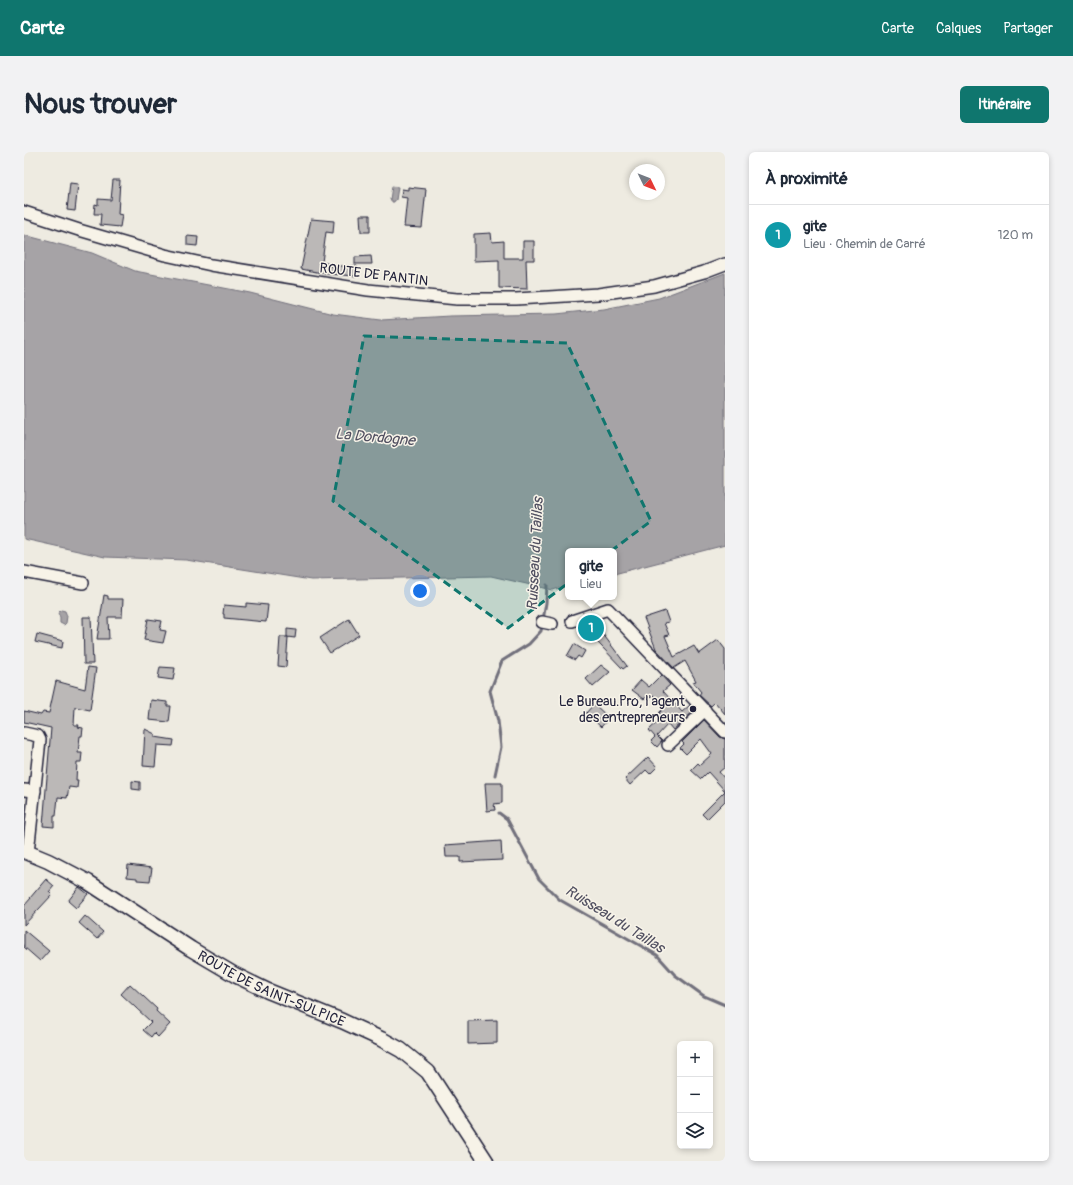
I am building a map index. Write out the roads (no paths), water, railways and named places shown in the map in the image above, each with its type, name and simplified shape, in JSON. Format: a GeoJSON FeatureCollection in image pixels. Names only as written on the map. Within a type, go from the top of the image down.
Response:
{"type":"FeatureCollection","features":[{"type":"Feature","properties":{"kind":"main road","name":"ROUTE DE SAINT-SULPICE"},"geometry":{"type":"LineString","coordinates":[[26,852],[48,861],[88,882],[191,949],[235,975],[268,991],[342,1021],[401,1050],[428,1072],[486,1161]]}},
{"type":"Feature","properties":{"kind":"street","name":"ROUTE DE PANTIN"},"geometry":{"type":"LineString","coordinates":[[24,212],[165,256],[368,290],[457,299],[516,299],[606,293],[654,286],[704,272],[725,264]]}},
{"type":"Feature","properties":{"kind":"street"},"geometry":{"type":"LineString","coordinates":[[24,572],[84,583]]}},
{"type":"Feature","properties":{"kind":"street"},"geometry":{"type":"LineString","coordinates":[[572,621],[608,609],[725,732]]}},
{"type":"Feature","properties":{"kind":"street"},"geometry":{"type":"LineString","coordinates":[[668,745],[705,710]]}},
{"type":"Feature","properties":{"kind":"street"},"geometry":{"type":"LineString","coordinates":[[24,733],[38,736],[40,740],[29,791],[26,852]]}},
{"type":"Feature","properties":{"kind":"water"},"geometry":{"type":"Polygon","coordinates":[[[392,186],[398,187],[396,200],[394,202],[390,200],[392,186]]]}},
{"type":"Feature","properties":{"kind":"water","name":"La Dordogne"},"geometry":{"type":"Polygon","coordinates":[[[24,235],[92,253],[135,271],[250,293],[333,314],[381,320],[450,316],[556,314],[604,309],[659,298],[725,273],[725,545],[617,573],[617,548],[565,548],[565,586],[553,590],[491,576],[311,580],[186,560],[105,557],[24,539],[24,235]]]}},
{"type":"Feature","properties":{"kind":"water"},"geometry":{"type":"Polygon","coordinates":[[[61,610],[65,611],[67,616],[66,623],[64,625],[60,623],[58,613],[61,610]]]}},
{"type":"Feature","properties":{"kind":"waterway","name":"Ruisseau du Taillas"},"geometry":{"type":"LineString","coordinates":[[495,775],[501,747],[498,721],[490,691],[502,661],[529,644],[541,631],[546,603],[547,585]]}},
{"type":"Feature","properties":{"kind":"waterway","name":"Ruisseau du Taillas"},"geometry":{"type":"LineString","coordinates":[[499,813],[507,819],[539,879],[560,900],[657,955],[675,975],[704,996],[725,1005]]}},
{"type":"Feature","properties":{"kind":"place","name":"gite"},"geometry":{"type":"Point","coordinates":[591,628]}},
{"type":"Feature","properties":{"kind":"place","name":"Le Bureau.Pro, l'agent des entrepreneurs"},"geometry":{"type":"Point","coordinates":[693,709]}}]}
